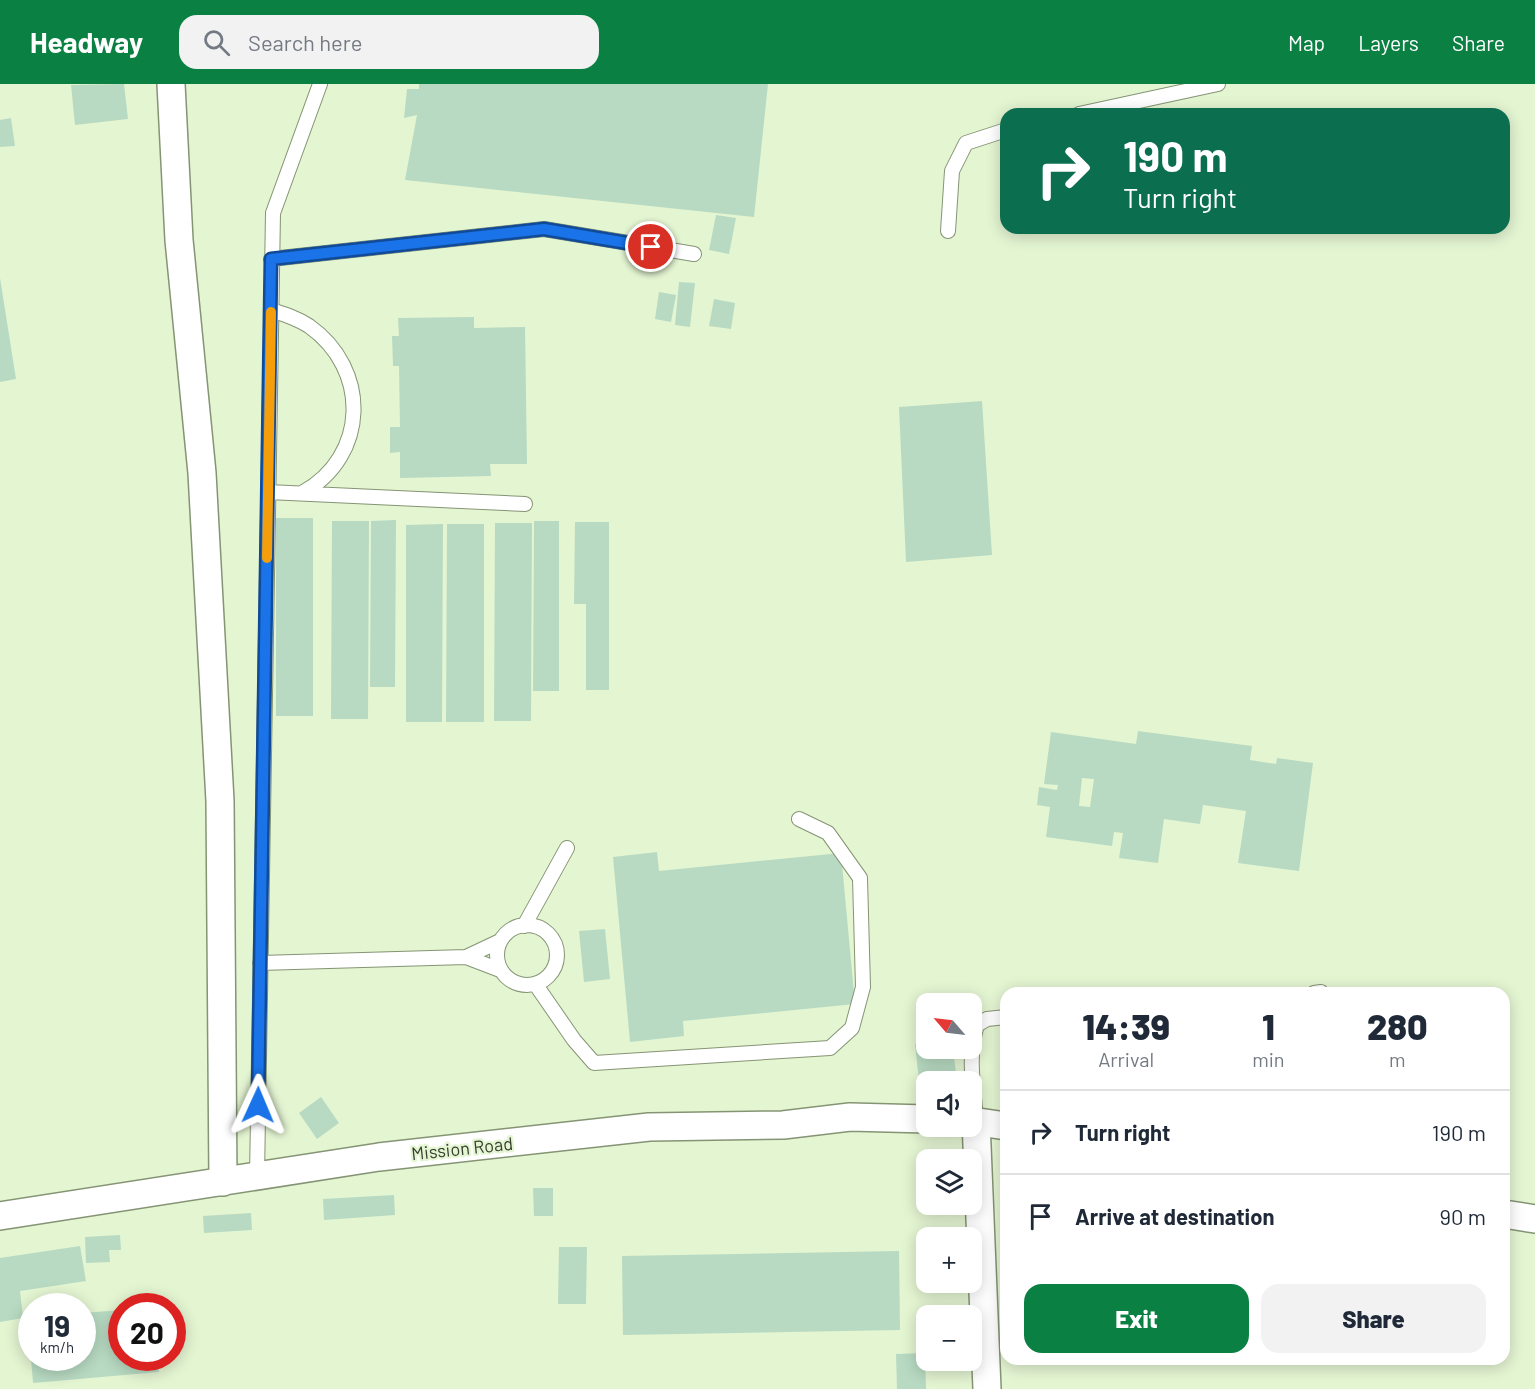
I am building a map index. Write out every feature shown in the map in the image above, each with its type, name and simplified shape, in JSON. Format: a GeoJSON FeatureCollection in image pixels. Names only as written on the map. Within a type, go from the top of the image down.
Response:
{"type":"FeatureCollection","features":[{"type":"Feature","properties":{"kind":"street"},"geometry":{"type":"LineString","coordinates":[[171,84],[179,240],[202,473],[220,801],[223,1182]]}},
{"type":"Feature","properties":{"kind":"street","name":"Mission Road"},"geometry":{"type":"LineString","coordinates":[[0,1216],[379,1158],[649,1127],[783,1125],[850,1116],[916,1119]]}},
{"type":"Feature","properties":{"kind":"street"},"geometry":{"type":"LineString","coordinates":[[982,1122],[1000,1125]]}},
{"type":"Feature","properties":{"kind":"street"},"geometry":{"type":"LineString","coordinates":[[975,1137],[987,1389]]}},
{"type":"Feature","properties":{"kind":"street"},"geometry":{"type":"LineString","coordinates":[[1510,1215],[1535,1219]]}},
{"type":"Feature","properties":{"kind":"lane"},"geometry":{"type":"LineString","coordinates":[[257,1177],[273,213],[320,84]]}},
{"type":"Feature","properties":{"kind":"lane"},"geometry":{"type":"LineString","coordinates":[[1107,108],[1218,84]]}},
{"type":"Feature","properties":{"kind":"lane"},"geometry":{"type":"LineString","coordinates":[[948,231],[952,171],[966,143],[1000,132]]}},
{"type":"Feature","properties":{"kind":"lane"},"geometry":{"type":"LineString","coordinates":[[271,259],[544,229],[694,254]]}},
{"type":"Feature","properties":{"kind":"lane"},"geometry":{"type":"LineString","coordinates":[[271,310],[308,326],[324,339],[341,363],[352,390],[354,414],[351,434],[344,453],[319,484],[301,494]]}},
{"type":"Feature","properties":{"kind":"lane"},"geometry":{"type":"LineString","coordinates":[[268,492],[525,504]]}},
{"type":"Feature","properties":{"kind":"lane"},"geometry":{"type":"LineString","coordinates":[[536,985],[574,1040],[594,1063],[830,1048],[852,1028],[863,987],[860,878],[828,833],[799,819]]}},
{"type":"Feature","properties":{"kind":"lane"},"geometry":{"type":"LineString","coordinates":[[524,926],[567,848]]}},
{"type":"Feature","properties":{"kind":"lane"},"geometry":{"type":"LineString","coordinates":[[260,963],[466,957],[500,970],[515,983],[536,985],[552,974],[558,955],[551,936],[534,926],[524,926],[507,932],[500,940],[466,957]]}},
{"type":"Feature","properties":{"kind":"lane"},"geometry":{"type":"LineString","coordinates":[[500,940],[496,956],[500,970]]}},
{"type":"Feature","properties":{"kind":"lane"},"geometry":{"type":"LineString","coordinates":[[972,1071],[973,1038],[977,1025],[987,1019],[1000,1018]]}},
{"type":"Feature","properties":{"kind":"building"},"geometry":{"type":"Polygon","coordinates":[[[124,84],[128,119],[75,125],[71,85],[124,84]]]}},
{"type":"Feature","properties":{"kind":"building"},"geometry":{"type":"Polygon","coordinates":[[[419,84],[768,84],[754,217],[405,180],[417,115],[404,118],[407,89],[419,89],[419,84]]]}},
{"type":"Feature","properties":{"kind":"building"},"geometry":{"type":"Polygon","coordinates":[[[11,118],[15,146],[0,147],[0,120],[11,118]]]}},
{"type":"Feature","properties":{"kind":"building"},"geometry":{"type":"Polygon","coordinates":[[[716,215],[736,218],[729,254],[709,250],[716,215]]]}},
{"type":"Feature","properties":{"kind":"building"},"geometry":{"type":"Polygon","coordinates":[[[0,278],[16,379],[0,382],[0,278]]]}},
{"type":"Feature","properties":{"kind":"building"},"geometry":{"type":"Polygon","coordinates":[[[679,282],[695,283],[690,327],[675,325],[679,282]]]}},
{"type":"Feature","properties":{"kind":"building"},"geometry":{"type":"Polygon","coordinates":[[[659,292],[676,295],[671,322],[655,319],[659,292]]]}},
{"type":"Feature","properties":{"kind":"building"},"geometry":{"type":"Polygon","coordinates":[[[714,299],[735,303],[731,329],[709,326],[714,299]]]}},
{"type":"Feature","properties":{"kind":"building"},"geometry":{"type":"Polygon","coordinates":[[[474,317],[474,328],[525,327],[527,464],[490,464],[491,476],[400,478],[400,452],[390,453],[390,427],[400,427],[399,366],[393,366],[392,336],[399,336],[398,318],[474,317]]]}},
{"type":"Feature","properties":{"kind":"building"},"geometry":{"type":"Polygon","coordinates":[[[982,401],[992,555],[906,562],[899,407],[982,401]]]}},
{"type":"Feature","properties":{"kind":"building"},"geometry":{"type":"Polygon","coordinates":[[[276,518],[313,518],[313,716],[276,716],[276,518]]]}},
{"type":"Feature","properties":{"kind":"building"},"geometry":{"type":"Polygon","coordinates":[[[396,520],[395,687],[370,687],[371,521],[396,520]]]}},
{"type":"Feature","properties":{"kind":"building"},"geometry":{"type":"Polygon","coordinates":[[[332,521],[369,521],[368,719],[331,719],[332,521]]]}},
{"type":"Feature","properties":{"kind":"building"},"geometry":{"type":"Polygon","coordinates":[[[534,521],[559,521],[559,691],[533,691],[534,521]]]}},
{"type":"Feature","properties":{"kind":"building"},"geometry":{"type":"Polygon","coordinates":[[[575,522],[609,522],[609,690],[586,690],[586,604],[574,604],[575,522]]]}},
{"type":"Feature","properties":{"kind":"building"},"geometry":{"type":"Polygon","coordinates":[[[495,523],[532,523],[531,721],[494,721],[495,523]]]}},
{"type":"Feature","properties":{"kind":"building"},"geometry":{"type":"Polygon","coordinates":[[[443,524],[442,722],[406,722],[406,525],[443,524]]]}},
{"type":"Feature","properties":{"kind":"building"},"geometry":{"type":"Polygon","coordinates":[[[447,524],[484,524],[484,722],[446,722],[447,524]]]}},
{"type":"Feature","properties":{"kind":"building"},"geometry":{"type":"Polygon","coordinates":[[[1138,731],[1252,746],[1250,760],[1276,764],[1277,758],[1313,763],[1299,871],[1238,863],[1246,811],[1203,805],[1200,824],[1164,819],[1158,863],[1119,858],[1123,833],[1114,832],[1112,846],[1046,837],[1050,807],[1037,805],[1039,787],[1057,790],[1058,785],[1044,784],[1051,732],[1136,744],[1138,731]],[[1082,778],[1079,806],[1090,807],[1094,779],[1082,778]]]}},
{"type":"Feature","properties":{"kind":"building"},"geometry":{"type":"Polygon","coordinates":[[[657,852],[659,871],[841,853],[855,1004],[683,1021],[684,1036],[630,1042],[613,857],[657,852]]]}},
{"type":"Feature","properties":{"kind":"building"},"geometry":{"type":"Polygon","coordinates":[[[605,929],[610,979],[584,982],[579,931],[605,929]]]}},
{"type":"Feature","properties":{"kind":"building"},"geometry":{"type":"Polygon","coordinates":[[[917,1059],[954,1059],[956,1071],[918,1071],[917,1059]]]}},
{"type":"Feature","properties":{"kind":"building"},"geometry":{"type":"Polygon","coordinates":[[[321,1097],[339,1123],[317,1139],[299,1113],[321,1097]]]}},
{"type":"Feature","properties":{"kind":"building"},"geometry":{"type":"Polygon","coordinates":[[[533,1188],[553,1188],[553,1216],[534,1216],[533,1188]]]}},
{"type":"Feature","properties":{"kind":"building"},"geometry":{"type":"Polygon","coordinates":[[[394,1195],[395,1215],[324,1220],[323,1199],[394,1195]]]}},
{"type":"Feature","properties":{"kind":"building"},"geometry":{"type":"Polygon","coordinates":[[[251,1213],[252,1230],[204,1233],[203,1216],[251,1213]]]}},
{"type":"Feature","properties":{"kind":"building"},"geometry":{"type":"Polygon","coordinates":[[[120,1235],[121,1250],[109,1250],[110,1262],[86,1263],[85,1237],[120,1235]]]}},
{"type":"Feature","properties":{"kind":"building"},"geometry":{"type":"Polygon","coordinates":[[[80,1246],[86,1281],[20,1291],[18,1293],[18,1319],[0,1322],[0,1258],[80,1246]]]}},
{"type":"Feature","properties":{"kind":"building"},"geometry":{"type":"Polygon","coordinates":[[[559,1247],[587,1247],[586,1304],[558,1304],[559,1247]]]}},
{"type":"Feature","properties":{"kind":"building"},"geometry":{"type":"Polygon","coordinates":[[[899,1251],[900,1330],[623,1335],[622,1256],[899,1251]]]}},
{"type":"Feature","properties":{"kind":"building"},"geometry":{"type":"Polygon","coordinates":[[[108,1311],[108,1371],[159,1372],[33,1383],[32,1371],[96,1371],[96,1312],[108,1311]]]}},
{"type":"Feature","properties":{"kind":"building"},"geometry":{"type":"Polygon","coordinates":[[[916,1353],[916,1371],[926,1371],[926,1389],[897,1389],[896,1354],[916,1353]]]}},
{"type":"Feature","properties":{"kind":"slow traffic"},"geometry":{"type":"LineString","coordinates":[[267,558],[271,312]]}},
{"type":"Feature","properties":{"kind":"route"},"geometry":{"type":"LineString","coordinates":[[258,1105],[271,259],[544,229],[651,247]]}}]}
